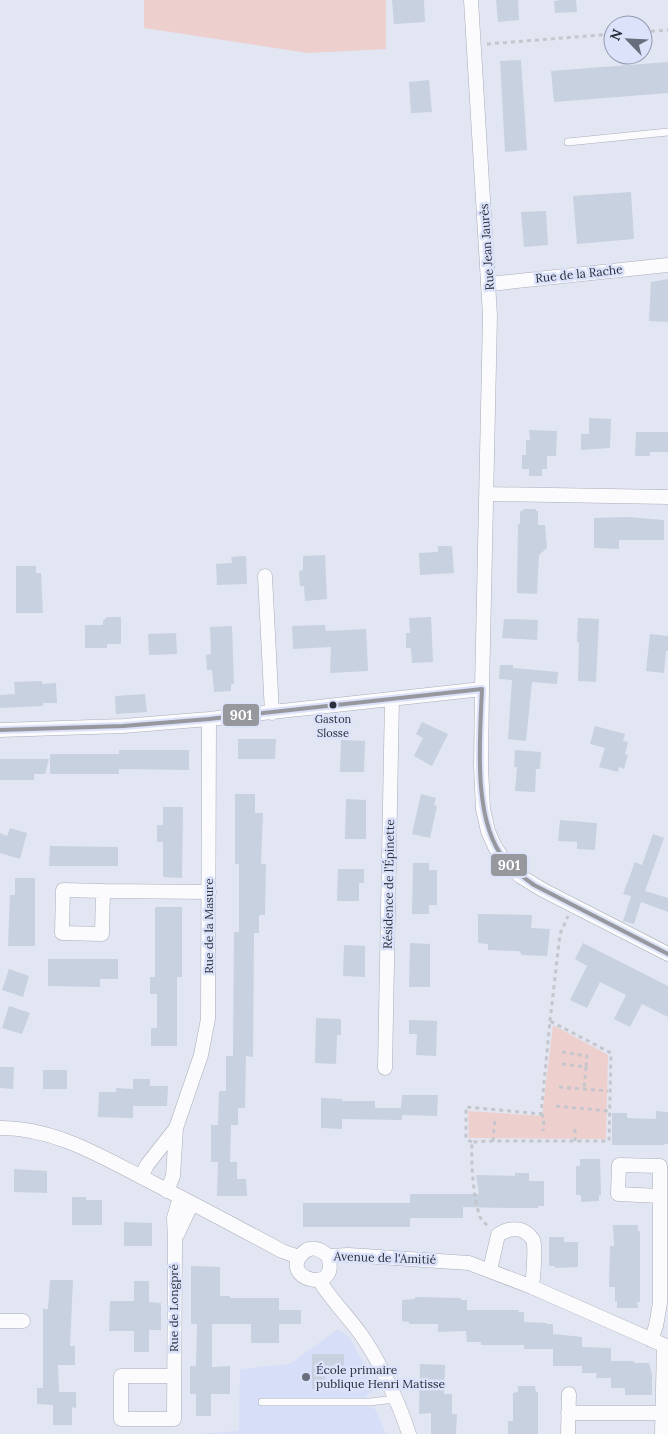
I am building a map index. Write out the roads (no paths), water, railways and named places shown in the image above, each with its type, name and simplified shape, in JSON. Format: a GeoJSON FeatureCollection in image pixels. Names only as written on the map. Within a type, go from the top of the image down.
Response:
{"type":"FeatureCollection","features":[{"type":"Feature","properties":{"kind":"street","name":"Rue Jean Jaurès"},"geometry":{"type":"LineString","coordinates":[[471,0],[490,284],[482,689],[482,798],[485,819],[491,840],[500,856],[520,876],[668,954]]}},
{"type":"Feature","properties":{"kind":"street","name":"Rue de la Rache"},"geometry":{"type":"LineString","coordinates":[[490,284],[668,264]]}},
{"type":"Feature","properties":{"kind":"street"},"geometry":{"type":"LineString","coordinates":[[487,494],[668,497]]}},
{"type":"Feature","properties":{"kind":"street"},"geometry":{"type":"LineString","coordinates":[[266,576],[272,713]]}},
{"type":"Feature","properties":{"kind":"street"},"geometry":{"type":"LineString","coordinates":[[0,730],[123,726],[209,719],[482,689]]}},
{"type":"Feature","properties":{"kind":"street","name":"Résidence de l’Épinette"},"geometry":{"type":"LineString","coordinates":[[385,1068],[392,699]]}},
{"type":"Feature","properties":{"kind":"street","name":"Rue de la Masure"},"geometry":{"type":"LineString","coordinates":[[180,1197],[173,1176],[176,1128],[197,1069],[208,1019],[209,719]]}},
{"type":"Feature","properties":{"kind":"street"},"geometry":{"type":"LineString","coordinates":[[103,891],[209,892]]}},
{"type":"Feature","properties":{"kind":"street"},"geometry":{"type":"LineString","coordinates":[[0,1128],[30,1129],[52,1135],[86,1149],[282,1251],[300,1258],[298,1263],[300,1273],[308,1280],[319,1280],[325,1276],[329,1270],[328,1256]]}},
{"type":"Feature","properties":{"kind":"street","name":"Rue de la Masure"},"geometry":{"type":"LineString","coordinates":[[141,1177],[147,1165],[176,1128]]}},
{"type":"Feature","properties":{"kind":"street"},"geometry":{"type":"LineString","coordinates":[[660,1196],[660,1303],[656,1326],[661,1344],[662,1434]]}},
{"type":"Feature","properties":{"kind":"street","name":"Rue de Longpré"},"geometry":{"type":"LineString","coordinates":[[174,1376],[121,1376],[121,1419],[174,1419],[175,1241],[180,1197]]}},
{"type":"Feature","properties":{"kind":"street"},"geometry":{"type":"LineString","coordinates":[[490,1270],[498,1235],[504,1230],[517,1230],[529,1234],[534,1243],[532,1287]]}},
{"type":"Feature","properties":{"kind":"street","name":"Avenue de l'Amitié"},"geometry":{"type":"LineString","coordinates":[[300,1258],[305,1251],[313,1248],[321,1250],[328,1256],[349,1255],[460,1262],[490,1270],[532,1287],[661,1344]]}},
{"type":"Feature","properties":{"kind":"street"},"geometry":{"type":"LineString","coordinates":[[319,1280],[328,1295],[349,1318],[366,1342],[395,1399],[409,1434]]}},
{"type":"Feature","properties":{"kind":"street"},"geometry":{"type":"LineString","coordinates":[[0,1321],[23,1320]]}},
{"type":"Feature","properties":{"kind":"street"},"geometry":{"type":"LineString","coordinates":[[568,1434],[569,1394]]}},
{"type":"Feature","properties":{"kind":"street"},"geometry":{"type":"LineString","coordinates":[[568,1413],[662,1414]]}},
{"type":"Feature","properties":{"kind":"lane"},"geometry":{"type":"LineString","coordinates":[[568,142],[668,132]]}},
{"type":"Feature","properties":{"kind":"lane"},"geometry":{"type":"LineString","coordinates":[[262,1402],[370,1402],[395,1399]]}},
{"type":"Feature","properties":{"kind":"place","name":"Gaston Slosse"},"geometry":{"type":"Point","coordinates":[333,705]}},
{"type":"Feature","properties":{"kind":"place","name":"École primaire publique Henri Matisse"},"geometry":{"type":"Point","coordinates":[306,1377]}}]}
